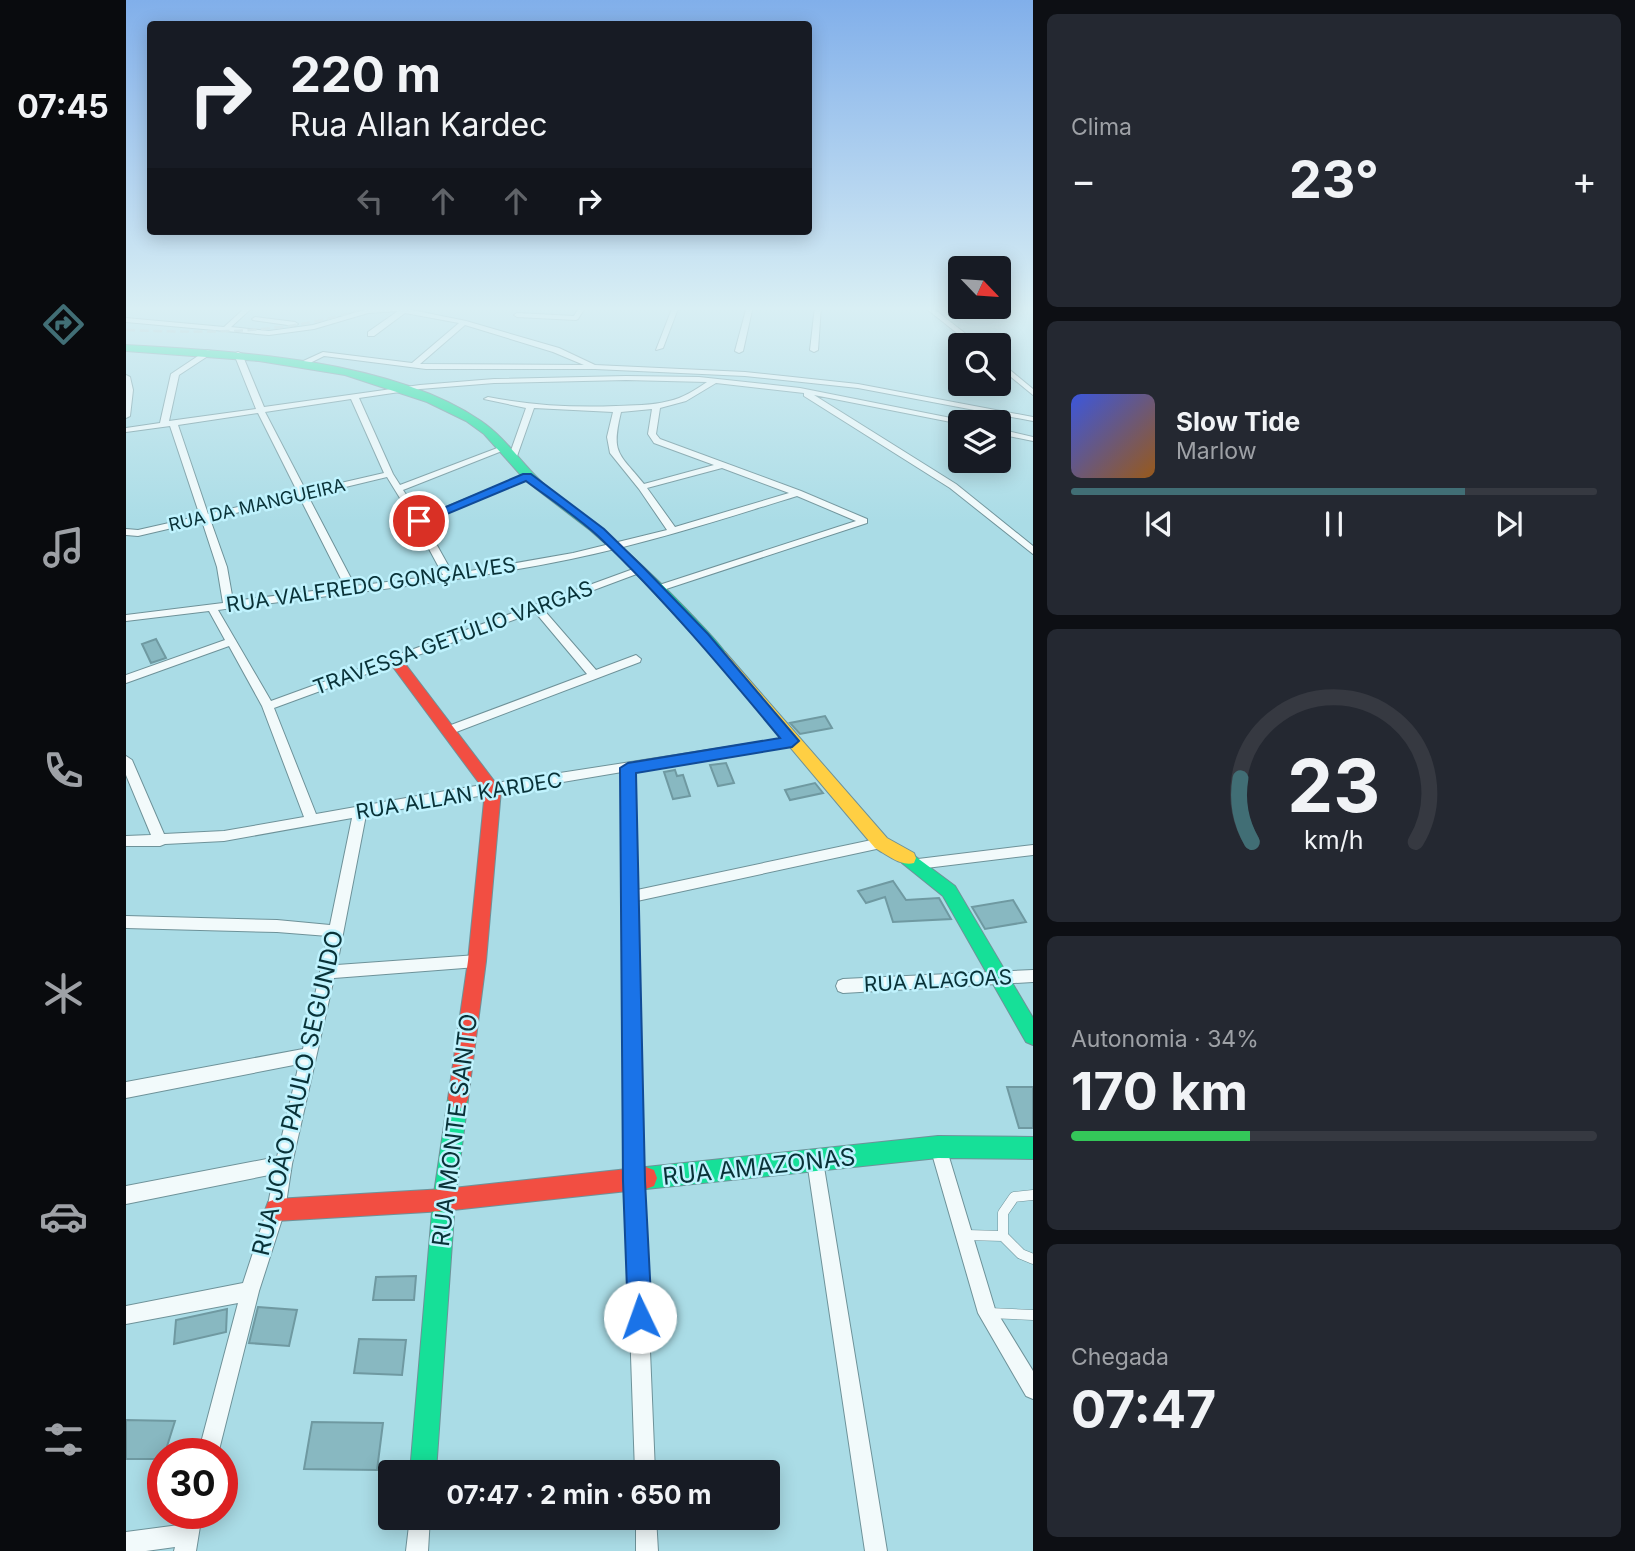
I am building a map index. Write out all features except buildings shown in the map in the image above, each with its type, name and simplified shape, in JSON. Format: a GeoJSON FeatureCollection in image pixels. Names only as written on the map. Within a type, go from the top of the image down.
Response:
{"type":"FeatureCollection","features":[{"type":"Feature","properties":{"kind":"street"},"geometry":{"type":"LineString","coordinates":[[126,378],[129,390],[126,416]]}},
{"type":"Feature","properties":{"kind":"street"},"geometry":{"type":"LineString","coordinates":[[174,378],[168,423],[205,516],[226,579],[228,604]]}},
{"type":"Feature","properties":{"kind":"street"},"geometry":{"type":"LineString","coordinates":[[247,378],[351,589]]}},
{"type":"Feature","properties":{"kind":"street"},"geometry":{"type":"LineString","coordinates":[[362,378],[402,389],[479,425],[527,477],[600,532],[639,570],[703,637],[881,843],[918,864],[949,891],[1033,1036]]}},
{"type":"Feature","properties":{"kind":"street"},"geometry":{"type":"LineString","coordinates":[[773,378],[858,386],[1033,419]]}},
{"type":"Feature","properties":{"kind":"street"},"geometry":{"type":"LineString","coordinates":[[1016,378],[1033,393]]}},
{"type":"Feature","properties":{"kind":"street"},"geometry":{"type":"LineString","coordinates":[[126,430],[402,389],[531,379],[699,379],[800,390],[948,419]]}},
{"type":"Feature","properties":{"kind":"street"},"geometry":{"type":"LineString","coordinates":[[488,400],[530,407],[656,406],[684,399],[714,381]]}},
{"type":"Feature","properties":{"kind":"street"},"geometry":{"type":"LineString","coordinates":[[800,390],[953,486],[1032,548]]}},
{"type":"Feature","properties":{"kind":"street"},"geometry":{"type":"LineString","coordinates":[[354,397],[388,474],[419,521],[450,578]]}},
{"type":"Feature","properties":{"kind":"street"},"geometry":{"type":"LineString","coordinates":[[656,406],[653,434],[657,441],[862,519],[862,523],[657,589]]}},
{"type":"Feature","properties":{"kind":"street"},"geometry":{"type":"LineString","coordinates":[[397,489],[508,454],[530,407]]}},
{"type":"Feature","properties":{"kind":"street"},"geometry":{"type":"LineString","coordinates":[[618,408],[612,446],[619,460],[673,531]]}},
{"type":"Feature","properties":{"kind":"street"},"geometry":{"type":"LineString","coordinates":[[1011,433],[1033,439]]}},
{"type":"Feature","properties":{"kind":"street"},"geometry":{"type":"LineString","coordinates":[[642,487],[723,465]]}},
{"type":"Feature","properties":{"kind":"street","name":"RUA DA MANGUEIRA"},"geometry":{"type":"LineString","coordinates":[[126,532],[138,533],[388,474]]}},
{"type":"Feature","properties":{"kind":"street"},"geometry":{"type":"LineString","coordinates":[[419,521],[527,477]]}},
{"type":"Feature","properties":{"kind":"street","name":"RUA VALFREDO GONÇALVES"},"geometry":{"type":"LineString","coordinates":[[126,618],[450,578],[615,547],[798,493]]}},
{"type":"Feature","properties":{"kind":"street","name":"TRAVESSA GETÚLIO VARGAS"},"geometry":{"type":"LineString","coordinates":[[268,706],[639,570]]}},
{"type":"Feature","properties":{"kind":"street"},"geometry":{"type":"LineString","coordinates":[[211,606],[268,706],[312,820]]}},
{"type":"Feature","properties":{"kind":"street"},"geometry":{"type":"LineString","coordinates":[[536,607],[593,674]]}},
{"type":"Feature","properties":{"kind":"street"},"geometry":{"type":"LineString","coordinates":[[126,679],[230,642]]}},
{"type":"Feature","properties":{"kind":"street"},"geometry":{"type":"LineString","coordinates":[[447,731],[636,659]]}},
{"type":"Feature","properties":{"kind":"street"},"geometry":{"type":"LineString","coordinates":[[395,660],[493,790]]}},
{"type":"Feature","properties":{"kind":"street","name":"RUA ALLAN KARDEC"},"geometry":{"type":"LineString","coordinates":[[126,841],[224,836],[792,741]]}},
{"type":"Feature","properties":{"kind":"street"},"geometry":{"type":"LineString","coordinates":[[126,760],[160,841]]}},
{"type":"Feature","properties":{"kind":"street"},"geometry":{"type":"LineString","coordinates":[[628,768],[634,1181],[645,1460]]}},
{"type":"Feature","properties":{"kind":"street","name":"RUA MONTE SANTO"},"geometry":{"type":"LineString","coordinates":[[424,1460],[444,1200],[477,961],[493,790]]}},
{"type":"Feature","properties":{"kind":"street","name":"RUA JOÃO PAULO SEGUNDO"},"geometry":{"type":"LineString","coordinates":[[212,1438],[250,1292],[276,1210],[360,812]]}},
{"type":"Feature","properties":{"kind":"street"},"geometry":{"type":"LineString","coordinates":[[631,897],[881,843]]}},
{"type":"Feature","properties":{"kind":"street"},"geometry":{"type":"LineString","coordinates":[[918,864],[1033,850]]}},
{"type":"Feature","properties":{"kind":"street"},"geometry":{"type":"LineString","coordinates":[[126,922],[277,926],[335,931]]}},
{"type":"Feature","properties":{"kind":"street"},"geometry":{"type":"LineString","coordinates":[[328,972],[477,961]]}},
{"type":"Feature","properties":{"kind":"street","name":"RUA ALAGOAS"},"geometry":{"type":"LineString","coordinates":[[843,986],[1033,976]]}},
{"type":"Feature","properties":{"kind":"street"},"geometry":{"type":"LineString","coordinates":[[126,1090],[309,1055]]}},
{"type":"Feature","properties":{"kind":"street"},"geometry":{"type":"LineString","coordinates":[[939,1147],[987,1313],[1033,1389]]}},
{"type":"Feature","properties":{"kind":"street","name":"RUA AMAZONAS"},"geometry":{"type":"LineString","coordinates":[[276,1210],[444,1200],[939,1147],[1033,1148]]}},
{"type":"Feature","properties":{"kind":"street"},"geometry":{"type":"LineString","coordinates":[[815,1161],[876,1551]]}},
{"type":"Feature","properties":{"kind":"street"},"geometry":{"type":"LineString","coordinates":[[126,1195],[284,1164]]}},
{"type":"Feature","properties":{"kind":"street"},"geometry":{"type":"LineString","coordinates":[[126,1315],[250,1292]]}},
{"type":"Feature","properties":{"kind":"street"},"geometry":{"type":"LineString","coordinates":[[417,1551],[419,1530]]}},
{"type":"Feature","properties":{"kind":"street"},"geometry":{"type":"LineString","coordinates":[[646,1530],[647,1551]]}},
{"type":"Feature","properties":{"kind":"street"},"geometry":{"type":"LineString","coordinates":[[126,1543],[188,1533]]}},
{"type":"Feature","properties":{"kind":"lane"},"geometry":{"type":"LineString","coordinates":[[1003,1236],[1003,1213],[1014,1197],[1033,1195]]}},
{"type":"Feature","properties":{"kind":"lane"},"geometry":{"type":"LineString","coordinates":[[964,1235],[1003,1236],[1021,1254],[1033,1259]]}},
{"type":"Feature","properties":{"kind":"lane"},"geometry":{"type":"LineString","coordinates":[[987,1313],[1033,1315]]}},
{"type":"Feature","properties":{"kind":"traffic: fast"},"geometry":{"type":"LineString","coordinates":[[367,378],[430,400],[479,425],[495,439],[522,472],[594,527],[627,557],[720,655]]}},
{"type":"Feature","properties":{"kind":"traffic: fast"},"geometry":{"type":"LineString","coordinates":[[908,858],[949,891],[1033,1036]]}},
{"type":"Feature","properties":{"kind":"traffic: fast"},"geometry":{"type":"LineString","coordinates":[[424,1460],[444,1200],[458,1099]]}},
{"type":"Feature","properties":{"kind":"traffic: fast"},"geometry":{"type":"LineString","coordinates":[[646,1178],[938,1147],[1033,1148]]}},
{"type":"Feature","properties":{"kind":"traffic: slow"},"geometry":{"type":"LineString","coordinates":[[720,655],[881,843],[908,858]]}},
{"type":"Feature","properties":{"kind":"traffic: jam"},"geometry":{"type":"LineString","coordinates":[[395,660],[493,790],[477,961],[458,1099]]}},
{"type":"Feature","properties":{"kind":"traffic: jam"},"geometry":{"type":"LineString","coordinates":[[276,1210],[444,1200],[646,1178]]}},
{"type":"Feature","properties":{"kind":"route"},"geometry":{"type":"LineString","coordinates":[[419,521],[527,477],[600,532],[639,570],[703,637],[792,741],[628,768],[634,1181],[640,1317]]}}]}
